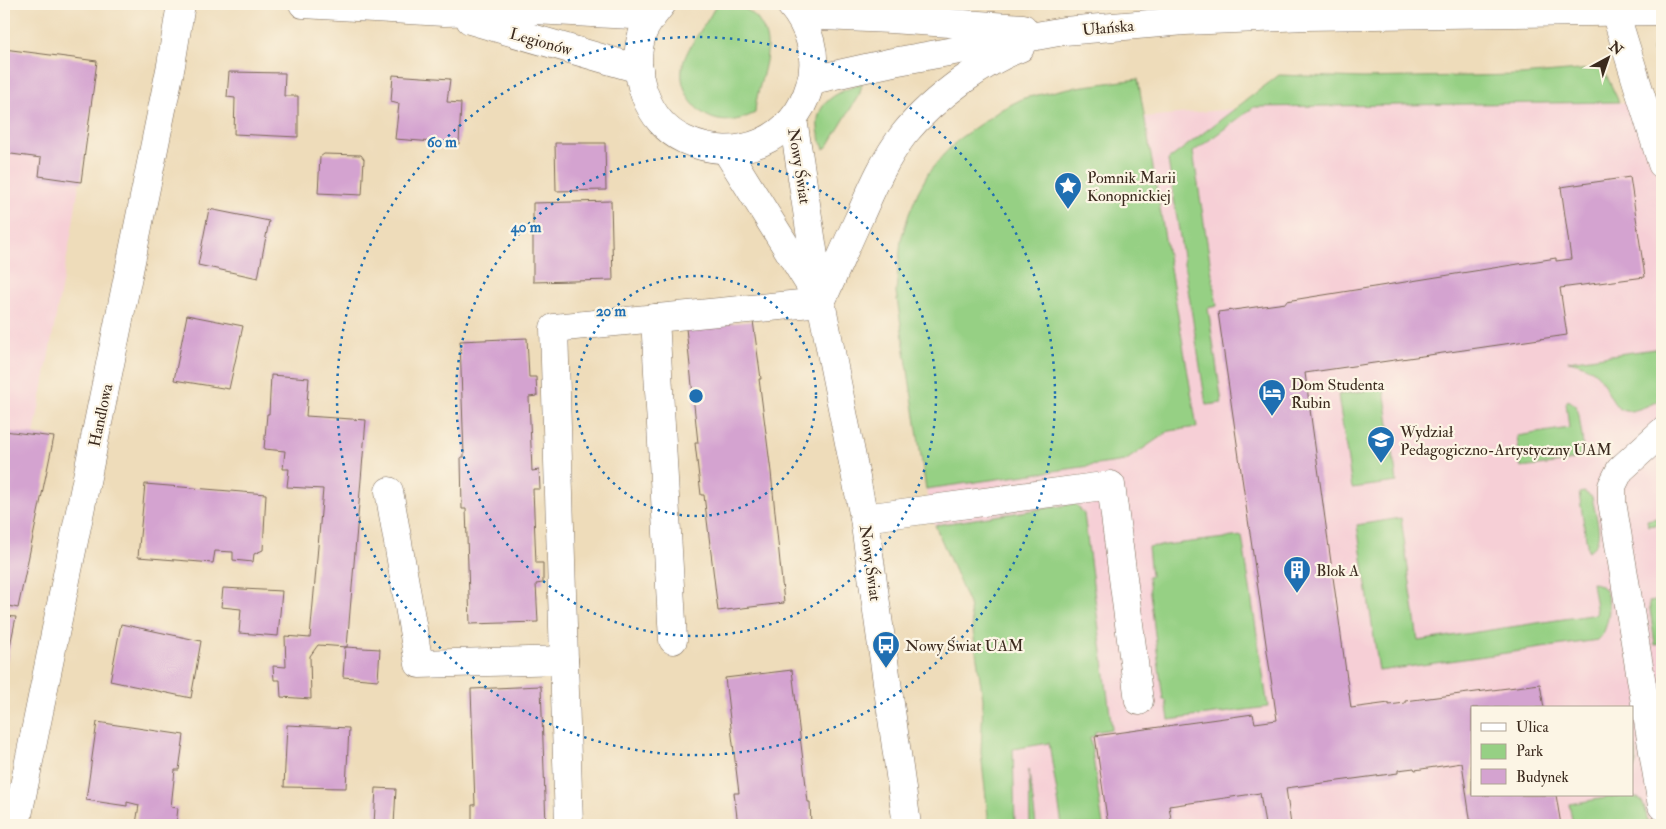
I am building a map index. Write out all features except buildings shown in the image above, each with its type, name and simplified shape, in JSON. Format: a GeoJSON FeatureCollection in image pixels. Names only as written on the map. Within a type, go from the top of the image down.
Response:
{"type":"FeatureCollection","features":[{"type":"Feature","properties":{"kind":"street","name":"Handlowa"},"geometry":{"type":"LineString","coordinates":[[16,825],[171,65],[181,4]]}},
{"type":"Feature","properties":{"kind":"street","name":"Legionów"},"geometry":{"type":"LineString","coordinates":[[303,4],[444,12],[538,7],[657,10]]}},
{"type":"Feature","properties":{"kind":"street"},"geometry":{"type":"LineString","coordinates":[[657,10],[644,32],[639,50],[638,69],[646,97],[653,110],[666,126],[684,139],[704,147],[726,150],[744,148],[763,142],[778,133],[801,107],[812,80],[813,57],[809,36],[795,10]]}},
{"type":"Feature","properties":{"kind":"street","name":"Ułańska"},"geometry":{"type":"LineString","coordinates":[[795,10],[890,19],[1064,31]]}},
{"type":"Feature","properties":{"kind":"street","name":"Legionów"},"geometry":{"type":"LineString","coordinates":[[444,12],[638,69]]}},
{"type":"Feature","properties":{"kind":"street","name":"Ułańska"},"geometry":{"type":"LineString","coordinates":[[812,80],[893,62],[1064,31],[1211,12],[1306,16],[1662,12]]}},
{"type":"Feature","properties":{"kind":"street"},"geometry":{"type":"LineString","coordinates":[[1614,12],[1662,164]]}},
{"type":"Feature","properties":{"kind":"street"},"geometry":{"type":"LineString","coordinates":[[569,825],[554,328],[821,302],[875,182],[890,154],[904,134],[923,113],[965,78],[1005,54],[1064,31]]}},
{"type":"Feature","properties":{"kind":"street","name":"Nowy Świat"},"geometry":{"type":"LineString","coordinates":[[792,119],[821,302],[864,518],[907,825]]}},
{"type":"Feature","properties":{"kind":"street","name":"Nowy Świat"},"geometry":{"type":"LineString","coordinates":[[726,150],[821,302]]}},
{"type":"Feature","properties":{"kind":"street"},"geometry":{"type":"LineString","coordinates":[[655,318],[673,640]]}},
{"type":"Feature","properties":{"kind":"street"},"geometry":{"type":"LineString","coordinates":[[1662,432],[1620,470],[1612,486],[1662,806]]}},
{"type":"Feature","properties":{"kind":"street"},"geometry":{"type":"LineString","coordinates":[[864,518],[1111,485],[1139,702]]}},
{"type":"Feature","properties":{"kind":"street"},"geometry":{"type":"LineString","coordinates":[[389,491],[419,664],[564,660]]}},
{"type":"Feature","properties":{"kind":"shaded area"},"geometry":{"type":"Polygon","coordinates":[[[4,49],[98,61],[72,230],[34,435],[4,431],[4,49]]]}},
{"type":"Feature","properties":{"kind":"shaded area","name":"Wydział Pedagogiczno-Artystyczny UAM"},"geometry":{"type":"Polygon","coordinates":[[[1662,102],[1662,825],[989,825],[981,753],[983,699],[969,604],[930,514],[926,489],[1125,461],[1168,432],[1197,427],[1145,117],[1254,107],[1662,102]]]}},
{"type":"Feature","properties":{"kind":"green space"},"geometry":{"type":"Polygon","coordinates":[[[716,4],[734,5],[754,15],[764,31],[767,42],[767,54],[755,113],[730,121],[717,120],[701,112],[688,97],[682,78],[682,67],[691,45],[716,4]]]}},
{"type":"Feature","properties":{"kind":"green space"},"geometry":{"type":"Polygon","coordinates":[[[1662,37],[1662,51],[1652,51],[1654,44],[1662,37]]]}},
{"type":"Feature","properties":{"kind":"green space"},"geometry":{"type":"Polygon","coordinates":[[[1603,68],[1619,102],[1254,107],[1193,152],[1217,306],[1208,308],[1222,403],[1206,405],[1168,160],[1279,75],[1362,78],[1521,75],[1603,68]]]}},
{"type":"Feature","properties":{"kind":"green space"},"geometry":{"type":"Polygon","coordinates":[[[1138,79],[1197,427],[1169,431],[1125,461],[926,489],[896,292],[901,239],[918,192],[929,172],[960,138],[1002,109],[1024,98],[1069,88],[1138,79]]]}},
{"type":"Feature","properties":{"kind":"green space"},"geometry":{"type":"Polygon","coordinates":[[[862,84],[860,93],[828,146],[824,149],[819,135],[818,124],[819,114],[823,106],[838,93],[862,84]]]}},
{"type":"Feature","properties":{"kind":"green space"},"geometry":{"type":"Polygon","coordinates":[[[1662,348],[1662,399],[1633,411],[1625,411],[1616,406],[1597,374],[1583,365],[1568,361],[1662,348]]]}},
{"type":"Feature","properties":{"kind":"green space"},"geometry":{"type":"Polygon","coordinates":[[[1384,388],[1397,482],[1352,488],[1338,395],[1384,388]]]}},
{"type":"Feature","properties":{"kind":"green space"},"geometry":{"type":"Polygon","coordinates":[[[1568,400],[1574,404],[1578,413],[1583,443],[1581,454],[1563,462],[1521,468],[1517,436],[1569,428],[1566,403],[1568,400]]]}},
{"type":"Feature","properties":{"kind":"green space"},"geometry":{"type":"Polygon","coordinates":[[[1584,492],[1592,497],[1598,528],[1595,546],[1588,551],[1579,493],[1584,492]]]}},
{"type":"Feature","properties":{"kind":"green space"},"geometry":{"type":"Polygon","coordinates":[[[1074,504],[1084,514],[1112,729],[1095,732],[1095,736],[1090,737],[1103,825],[1062,825],[1049,743],[1013,749],[1015,825],[989,825],[981,753],[983,699],[969,604],[935,525],[1074,504]]]}},
{"type":"Feature","properties":{"kind":"green space"},"geometry":{"type":"Polygon","coordinates":[[[1662,517],[1662,524],[1648,526],[1647,520],[1662,517]]]}},
{"type":"Feature","properties":{"kind":"green space"},"geometry":{"type":"Polygon","coordinates":[[[1401,518],[1418,641],[1597,614],[1592,583],[1600,585],[1605,590],[1608,598],[1608,617],[1602,634],[1598,640],[1379,671],[1357,525],[1401,518]]]}},
{"type":"Feature","properties":{"kind":"green space"},"geometry":{"type":"Polygon","coordinates":[[[1242,536],[1268,707],[1169,720],[1166,700],[1163,700],[1148,577],[1151,576],[1148,547],[1242,536]]]}},
{"type":"Feature","properties":{"kind":"green space"},"geometry":{"type":"Polygon","coordinates":[[[1662,600],[1662,644],[1655,645],[1649,602],[1662,600]]]}},
{"type":"Feature","properties":{"kind":"green space"},"geometry":{"type":"Polygon","coordinates":[[[1634,742],[1636,758],[1634,769],[1634,742]]]}},
{"type":"Feature","properties":{"kind":"green space"},"geometry":{"type":"Polygon","coordinates":[[[1029,770],[1036,825],[1030,825],[1029,770]]]}},
{"type":"Feature","properties":{"kind":"green space"},"geometry":{"type":"Polygon","coordinates":[[[1617,796],[1636,797],[1640,799],[1645,807],[1648,825],[1573,825],[1569,804],[1617,796]]]}},
{"type":"Feature","properties":{"kind":"place","name":"Pomnik Marii Konopnickiej"},"geometry":{"type":"Point","coordinates":[1068,210]}},
{"type":"Feature","properties":{"kind":"place","name":"Dom Studenta Rubin"},"geometry":{"type":"Point","coordinates":[1272,417]}},
{"type":"Feature","properties":{"kind":"place","name":"Wydział Pedagogiczno-Artystyczny UAM"},"geometry":{"type":"Point","coordinates":[1381,464]}},
{"type":"Feature","properties":{"kind":"place","name":"Blok A"},"geometry":{"type":"Point","coordinates":[1297,594]}},
{"type":"Feature","properties":{"kind":"place","name":"Nowy Świat UAM"},"geometry":{"type":"Point","coordinates":[886,669]}}]}
